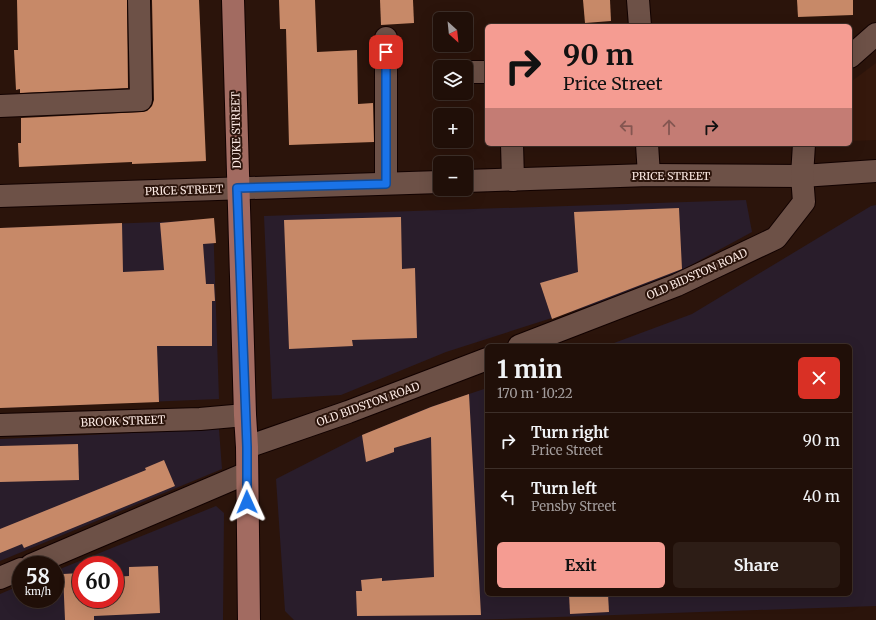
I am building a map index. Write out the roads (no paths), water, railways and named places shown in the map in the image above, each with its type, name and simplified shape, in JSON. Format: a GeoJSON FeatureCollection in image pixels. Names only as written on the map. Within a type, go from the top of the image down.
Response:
{"type":"FeatureCollection","features":[{"type":"Feature","properties":{"kind":"main road","name":"DUKE STREET"},"geometry":{"type":"LineString","coordinates":[[233,0],[237,188],[247,447],[250,620]]}},
{"type":"Feature","properties":{"kind":"street"},"geometry":{"type":"LineString","coordinates":[[0,106],[141,100],[139,0]]}},
{"type":"Feature","properties":{"kind":"street"},"geometry":{"type":"LineString","coordinates":[[638,0],[640,24]]}},
{"type":"Feature","properties":{"kind":"street"},"geometry":{"type":"LineString","coordinates":[[852,55],[876,34]]}},
{"type":"Feature","properties":{"kind":"street"},"geometry":{"type":"LineString","coordinates":[[386,38],[386,184]]}},
{"type":"Feature","properties":{"kind":"street"},"geometry":{"type":"LineString","coordinates":[[473,72],[485,72]]}},
{"type":"Feature","properties":{"kind":"street"},"geometry":{"type":"LineString","coordinates":[[512,146],[514,180]]}},
{"type":"Feature","properties":{"kind":"street"},"geometry":{"type":"LineString","coordinates":[[647,146],[648,175]]}},
{"type":"Feature","properties":{"kind":"street","name":"OLD BIDSTON ROAD"},"geometry":{"type":"LineString","coordinates":[[524,344],[677,285],[776,238],[804,202],[802,176],[804,146]]}},
{"type":"Feature","properties":{"kind":"street","name":"PRICE STREET"},"geometry":{"type":"LineString","coordinates":[[473,181],[648,175],[802,176],[876,171]]}},
{"type":"Feature","properties":{"kind":"street","name":"PRICE STREET"},"geometry":{"type":"LineString","coordinates":[[0,196],[433,182]]}},
{"type":"Feature","properties":{"kind":"street","name":"OLD BIDSTON ROAD"},"geometry":{"type":"LineString","coordinates":[[247,447],[348,412],[485,360]]}},
{"type":"Feature","properties":{"kind":"street","name":"BROOK STREET"},"geometry":{"type":"LineString","coordinates":[[0,425],[200,419],[245,415]]}},
{"type":"Feature","properties":{"kind":"street"},"geometry":{"type":"LineString","coordinates":[[52,556],[247,473]]}},
{"type":"Feature","properties":{"kind":"street"},"geometry":{"type":"LineString","coordinates":[[0,578],[12,573]]}}]}
